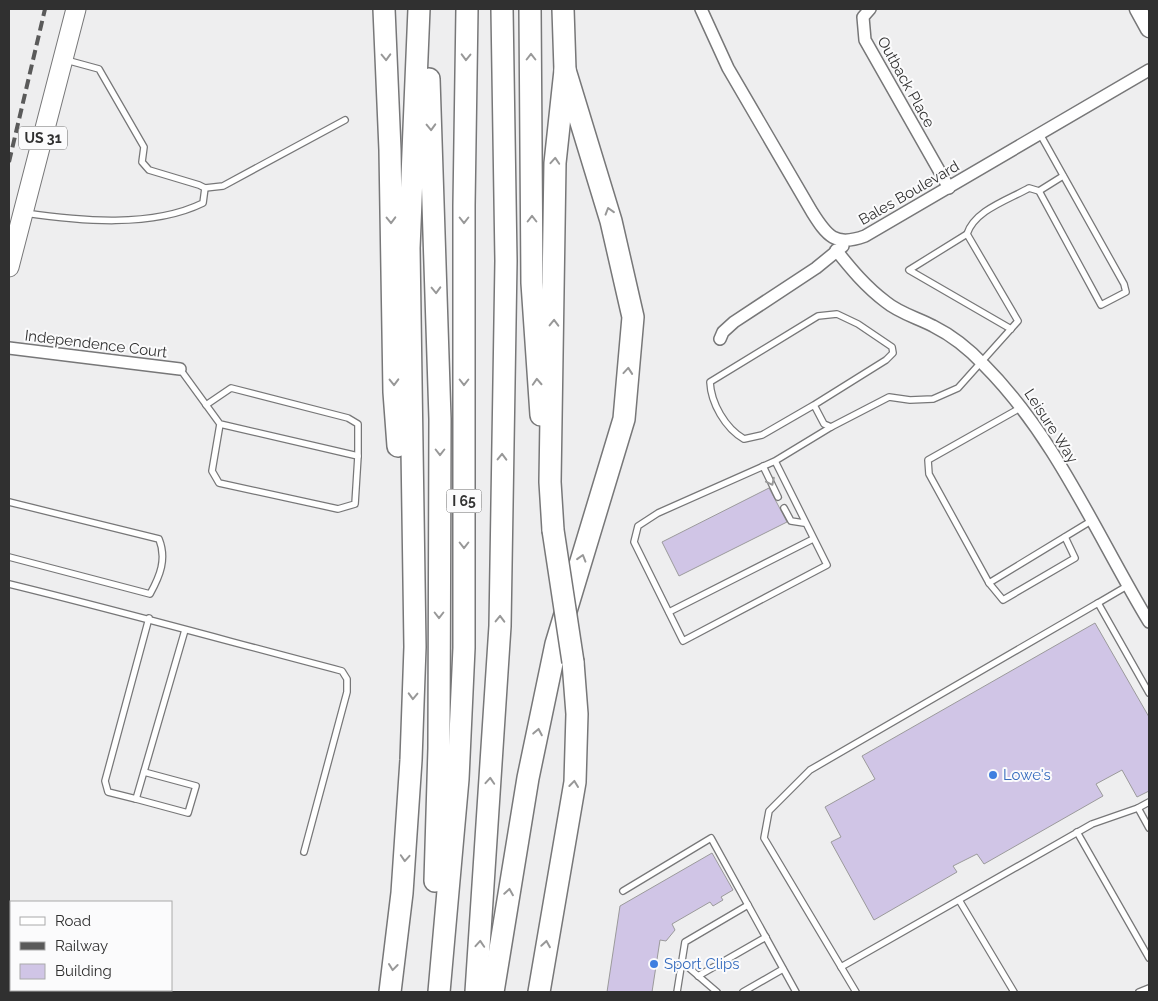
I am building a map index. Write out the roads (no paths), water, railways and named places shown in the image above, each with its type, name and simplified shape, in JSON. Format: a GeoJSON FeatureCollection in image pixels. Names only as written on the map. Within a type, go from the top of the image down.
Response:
{"type":"FeatureCollection","features":[{"type":"Feature","properties":{"kind":"highway"},"geometry":{"type":"LineString","coordinates":[[384,9],[390,150],[394,392],[415,647]]}},
{"type":"Feature","properties":{"kind":"highway"},"geometry":{"type":"LineString","coordinates":[[390,992],[402,893],[411,760],[415,647],[409,248],[419,9]]}},
{"type":"Feature","properties":{"kind":"highway"},"geometry":{"type":"LineString","coordinates":[[427,9],[440,419],[439,748],[432,992]]}},
{"type":"Feature","properties":{"kind":"highway","name":"I 65"},"geometry":{"type":"LineString","coordinates":[[439,992],[458,779],[464,648],[464,205],[467,9]]}},
{"type":"Feature","properties":{"kind":"highway","name":"I 65"},"geometry":{"type":"LineString","coordinates":[[476,992],[500,626],[506,261],[502,9]]}},
{"type":"Feature","properties":{"kind":"highway"},"geometry":{"type":"LineString","coordinates":[[530,9],[532,283],[537,391],[550,482]]}},
{"type":"Feature","properties":{"kind":"highway"},"geometry":{"type":"LineString","coordinates":[[539,992],[574,782],[577,714],[573,662],[553,530],[550,482],[555,163],[565,70],[564,9]]}},
{"type":"Feature","properties":{"kind":"highway"},"geometry":{"type":"LineString","coordinates":[[493,992],[528,778],[556,644],[624,420],[633,317],[612,221],[565,70]]}},
{"type":"Feature","properties":{"kind":"main road","name":"US 31"},"geometry":{"type":"LineString","coordinates":[[9,267],[76,9]]}},
{"type":"Feature","properties":{"kind":"street","name":"Bales Boulevard"},"geometry":{"type":"LineString","coordinates":[[700,9],[728,68],[825,233],[839,240],[851,241],[865,236],[1149,70]]}},
{"type":"Feature","properties":{"kind":"street"},"geometry":{"type":"LineString","coordinates":[[1138,9],[1149,29]]}},
{"type":"Feature","properties":{"kind":"street","name":"Outback Place"},"geometry":{"type":"LineString","coordinates":[[866,10],[862,23],[865,40],[949,188]]}},
{"type":"Feature","properties":{"kind":"street"},"geometry":{"type":"LineString","coordinates":[[720,339],[723,332],[734,322],[816,268],[836,250],[851,241]]}},
{"type":"Feature","properties":{"kind":"street","name":"Leisure Way"},"geometry":{"type":"LineString","coordinates":[[836,250],[858,278],[887,304],[935,327],[982,363],[1022,407],[1060,465],[1149,622]]}},
{"type":"Feature","properties":{"kind":"street","name":"Independence Court"},"geometry":{"type":"LineString","coordinates":[[9,348],[180,369]]}},
{"type":"Feature","properties":{"kind":"lane"},"geometry":{"type":"LineString","coordinates":[[64,60],[99,69],[144,147],[142,162],[149,170],[205,188],[223,186],[345,120]]}},
{"type":"Feature","properties":{"kind":"lane"},"geometry":{"type":"LineString","coordinates":[[1012,329],[908,270],[967,234],[970,224],[978,216],[1029,188],[1039,191],[1101,304],[1126,292],[1124,284],[1040,134]]}},
{"type":"Feature","properties":{"kind":"lane"},"geometry":{"type":"LineString","coordinates":[[1039,191],[1063,176]]}},
{"type":"Feature","properties":{"kind":"lane"},"geometry":{"type":"LineString","coordinates":[[23,213],[63,218],[164,217],[189,210],[203,203],[205,188]]}},
{"type":"Feature","properties":{"kind":"lane"},"geometry":{"type":"LineString","coordinates":[[775,461],[804,523],[827,565],[683,641],[634,542],[638,526],[667,509],[775,461],[831,427],[889,397],[910,400],[933,399],[958,388],[1018,321],[967,234]]}},
{"type":"Feature","properties":{"kind":"lane"},"geometry":{"type":"LineString","coordinates":[[837,314],[858,324],[892,348],[893,353],[886,360],[814,405],[762,434],[744,439],[733,433],[710,397],[710,382],[818,316],[837,314]]}},
{"type":"Feature","properties":{"kind":"lane"},"geometry":{"type":"LineString","coordinates":[[180,369],[220,424],[358,456]]}},
{"type":"Feature","properties":{"kind":"lane"},"geometry":{"type":"LineString","coordinates":[[206,405],[230,388],[348,418],[358,424],[355,504],[338,509],[219,482],[212,471],[220,424]]}},
{"type":"Feature","properties":{"kind":"lane"},"geometry":{"type":"LineString","coordinates":[[814,405],[824,424],[831,427]]}},
{"type":"Feature","properties":{"kind":"lane"},"geometry":{"type":"LineString","coordinates":[[1022,407],[928,460],[929,474],[989,583],[1003,600],[1075,558],[1065,537]]}},
{"type":"Feature","properties":{"kind":"lane"},"geometry":{"type":"LineString","coordinates":[[763,466],[778,497]]}},
{"type":"Feature","properties":{"kind":"lane"},"geometry":{"type":"LineString","coordinates":[[9,502],[158,539],[164,552],[160,576],[150,594],[9,557]]}},
{"type":"Feature","properties":{"kind":"lane"},"geometry":{"type":"LineString","coordinates":[[784,508],[791,521],[804,523]]}},
{"type":"Feature","properties":{"kind":"lane"},"geometry":{"type":"LineString","coordinates":[[989,583],[1091,522]]}},
{"type":"Feature","properties":{"kind":"lane"},"geometry":{"type":"LineString","coordinates":[[669,612],[813,539]]}},
{"type":"Feature","properties":{"kind":"lane"},"geometry":{"type":"LineString","coordinates":[[9,584],[148,618],[185,630],[342,670],[347,679],[348,692],[304,852]]}},
{"type":"Feature","properties":{"kind":"lane"},"geometry":{"type":"LineString","coordinates":[[856,992],[764,838],[769,811],[810,770],[1127,586]]}},
{"type":"Feature","properties":{"kind":"lane"},"geometry":{"type":"LineString","coordinates":[[1098,603],[1149,693]]}},
{"type":"Feature","properties":{"kind":"lane"},"geometry":{"type":"LineString","coordinates":[[144,772],[196,786],[188,813],[108,792],[105,781],[148,618]]}},
{"type":"Feature","properties":{"kind":"lane"},"geometry":{"type":"LineString","coordinates":[[136,799],[185,630]]}},
{"type":"Feature","properties":{"kind":"lane"},"geometry":{"type":"LineString","coordinates":[[842,967],[1077,832],[1092,824],[1138,808],[1149,802]]}},
{"type":"Feature","properties":{"kind":"lane"},"geometry":{"type":"LineString","coordinates":[[1138,808],[1149,828]]}},
{"type":"Feature","properties":{"kind":"lane"},"geometry":{"type":"LineString","coordinates":[[1077,832],[1149,958]]}},
{"type":"Feature","properties":{"kind":"lane"},"geometry":{"type":"LineString","coordinates":[[623,891],[711,838],[796,992]]}},
{"type":"Feature","properties":{"kind":"lane"},"geometry":{"type":"LineString","coordinates":[[959,900],[1014,992]]}},
{"type":"Feature","properties":{"kind":"lane"},"geometry":{"type":"LineString","coordinates":[[677,992],[685,942],[748,904]]}},
{"type":"Feature","properties":{"kind":"lane"},"geometry":{"type":"LineString","coordinates":[[698,976],[766,937]]}},
{"type":"Feature","properties":{"kind":"lane"},"geometry":{"type":"LineString","coordinates":[[682,962],[717,992]]}},
{"type":"Feature","properties":{"kind":"lane"},"geometry":{"type":"LineString","coordinates":[[743,992],[783,970]]}},
{"type":"Feature","properties":{"kind":"lane"},"geometry":{"type":"LineString","coordinates":[[1139,992],[1149,988]]}},
{"type":"Feature","properties":{"kind":"railway"},"geometry":{"type":"LineString","coordinates":[[9,162],[45,9]]}},
{"type":"Feature","properties":{"kind":"place","name":"Lowe's"},"geometry":{"type":"Point","coordinates":[993,775]}},
{"type":"Feature","properties":{"kind":"place","name":"Sport Clips"},"geometry":{"type":"Point","coordinates":[654,964]}}]}
